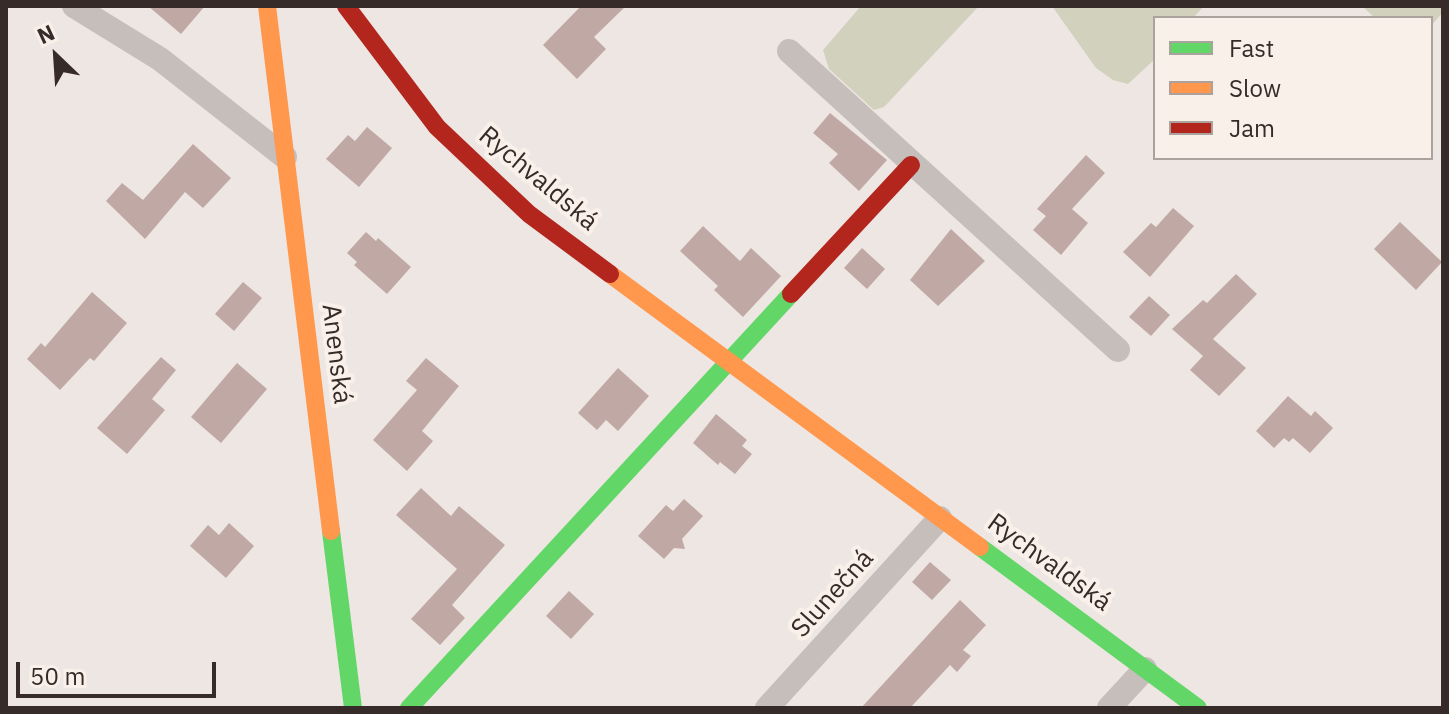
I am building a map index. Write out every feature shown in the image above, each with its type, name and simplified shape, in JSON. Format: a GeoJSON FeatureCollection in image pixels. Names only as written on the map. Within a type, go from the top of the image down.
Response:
{"type":"FeatureCollection","features":[{"type":"Feature","properties":{"kind":"street"},"geometry":{"type":"LineString","coordinates":[[74,6],[160,59],[285,157]]}},
{"type":"Feature","properties":{"kind":"street","name":"Anenská"},"geometry":{"type":"LineString","coordinates":[[267,6],[353,708]]}},
{"type":"Feature","properties":{"kind":"street","name":"Rychvaldská"},"geometry":{"type":"LineString","coordinates":[[346,6],[437,127],[485,176],[529,214],[1198,708]]}},
{"type":"Feature","properties":{"kind":"street"},"geometry":{"type":"LineString","coordinates":[[789,51],[1118,350]]}},
{"type":"Feature","properties":{"kind":"street"},"geometry":{"type":"LineString","coordinates":[[409,708],[727,359],[911,165]]}},
{"type":"Feature","properties":{"kind":"street","name":"Slunečná"},"geometry":{"type":"LineString","coordinates":[[767,708],[940,518]]}},
{"type":"Feature","properties":{"kind":"street"},"geometry":{"type":"LineString","coordinates":[[1109,708],[1145,669]]}},
{"type":"Feature","properties":{"kind":"green space"},"geometry":{"type":"Polygon","coordinates":[[[861,6],[979,6],[884,107],[874,110],[829,69],[823,50],[861,6]]]}},
{"type":"Feature","properties":{"kind":"green space"},"geometry":{"type":"Polygon","coordinates":[[[1052,6],[1204,6],[1195,16],[1153,16],[1153,61],[1128,84],[1113,80],[1096,68],[1052,6]]]}},
{"type":"Feature","properties":{"kind":"green space"},"geometry":{"type":"Polygon","coordinates":[[[1362,6],[1443,6],[1443,12],[1433,24],[1433,16],[1373,16],[1362,6]]]}},
{"type":"Feature","properties":{"kind":"building"},"geometry":{"type":"Polygon","coordinates":[[[148,6],[205,6],[181,34],[148,6]]]}},
{"type":"Feature","properties":{"kind":"building"},"geometry":{"type":"Polygon","coordinates":[[[581,6],[626,6],[594,37],[606,49],[577,79],[543,45],[581,6]]]}},
{"type":"Feature","properties":{"kind":"building"},"geometry":{"type":"Polygon","coordinates":[[[830,113],[887,160],[859,191],[829,163],[838,154],[813,133],[830,113]]]}},
{"type":"Feature","properties":{"kind":"building"},"geometry":{"type":"Polygon","coordinates":[[[367,127],[392,148],[359,187],[326,159],[348,135],[355,141],[367,127]]]}},
{"type":"Feature","properties":{"kind":"building"},"geometry":{"type":"Polygon","coordinates":[[[193,144],[231,178],[203,208],[185,192],[145,239],[106,201],[122,183],[143,200],[193,144]]]}},
{"type":"Feature","properties":{"kind":"building"},"geometry":{"type":"Polygon","coordinates":[[[1086,155],[1105,173],[1072,209],[1088,223],[1061,255],[1033,230],[1046,216],[1037,209],[1086,155]]]}},
{"type":"Feature","properties":{"kind":"building"},"geometry":{"type":"Polygon","coordinates":[[[1173,208],[1194,226],[1150,277],[1123,252],[1151,223],[1156,227],[1173,208]]]}},
{"type":"Feature","properties":{"kind":"building"},"geometry":{"type":"Polygon","coordinates":[[[1400,222],[1442,262],[1416,290],[1374,249],[1400,222]]]}},
{"type":"Feature","properties":{"kind":"building"},"geometry":{"type":"Polygon","coordinates":[[[703,226],[740,261],[751,248],[781,276],[743,317],[714,290],[718,286],[680,251],[703,226]]]}},
{"type":"Feature","properties":{"kind":"building"},"geometry":{"type":"Polygon","coordinates":[[[951,229],[985,261],[938,306],[910,280],[951,229]]]}},
{"type":"Feature","properties":{"kind":"building"},"geometry":{"type":"Polygon","coordinates":[[[366,232],[376,241],[378,238],[411,267],[387,294],[354,265],[357,262],[347,253],[366,232]]]}},
{"type":"Feature","properties":{"kind":"building"},"geometry":{"type":"Polygon","coordinates":[[[862,248],[885,269],[867,289],[844,268],[862,248]]]}},
{"type":"Feature","properties":{"kind":"building"},"geometry":{"type":"Polygon","coordinates":[[[1236,274],[1257,294],[1213,339],[1246,368],[1219,396],[1190,370],[1203,356],[1172,329],[1203,300],[1207,303],[1236,274]]]}},
{"type":"Feature","properties":{"kind":"building"},"geometry":{"type":"Polygon","coordinates":[[[243,282],[262,298],[234,331],[215,314],[243,282]]]}},
{"type":"Feature","properties":{"kind":"building"},"geometry":{"type":"Polygon","coordinates":[[[92,292],[127,323],[94,361],[90,358],[60,390],[27,359],[41,343],[45,347],[92,292]]]}},
{"type":"Feature","properties":{"kind":"building"},"geometry":{"type":"Polygon","coordinates":[[[1149,296],[1170,315],[1151,336],[1129,317],[1149,296]]]}},
{"type":"Feature","properties":{"kind":"building"},"geometry":{"type":"Polygon","coordinates":[[[161,357],[176,370],[152,399],[165,410],[127,454],[97,428],[161,357]]]}},
{"type":"Feature","properties":{"kind":"building"},"geometry":{"type":"Polygon","coordinates":[[[426,358],[459,386],[422,431],[433,441],[407,471],[373,440],[417,390],[406,381],[426,358]]]}},
{"type":"Feature","properties":{"kind":"building"},"geometry":{"type":"Polygon","coordinates":[[[237,363],[267,389],[221,443],[191,417],[237,363]]]}},
{"type":"Feature","properties":{"kind":"building"},"geometry":{"type":"Polygon","coordinates":[[[618,368],[649,396],[618,431],[606,420],[597,430],[578,413],[618,368]]]}},
{"type":"Feature","properties":{"kind":"building"},"geometry":{"type":"Polygon","coordinates":[[[1288,396],[1311,416],[1315,411],[1333,428],[1310,453],[1293,438],[1289,442],[1284,438],[1274,448],[1256,431],[1288,396]]]}},
{"type":"Feature","properties":{"kind":"building"},"geometry":{"type":"Polygon","coordinates":[[[716,414],[747,440],[742,446],[752,454],[735,474],[720,462],[718,465],[693,443],[716,414]]]}},
{"type":"Feature","properties":{"kind":"building"},"geometry":{"type":"Polygon","coordinates":[[[421,488],[451,516],[459,506],[505,545],[452,605],[465,618],[440,645],[411,619],[457,569],[396,515],[421,488]]]}},
{"type":"Feature","properties":{"kind":"building"},"geometry":{"type":"Polygon","coordinates":[[[684,499],[703,516],[682,539],[685,549],[674,548],[664,559],[638,536],[666,505],[673,511],[684,499]]]}},
{"type":"Feature","properties":{"kind":"building"},"geometry":{"type":"Polygon","coordinates":[[[229,523],[254,546],[226,578],[190,546],[208,525],[219,535],[229,523]]]}},
{"type":"Feature","properties":{"kind":"building"},"geometry":{"type":"Polygon","coordinates":[[[930,562],[951,580],[932,600],[912,582],[930,562]]]}},
{"type":"Feature","properties":{"kind":"building"},"geometry":{"type":"Polygon","coordinates":[[[569,591],[594,614],[571,639],[546,616],[569,591]]]}},
{"type":"Feature","properties":{"kind":"building"},"geometry":{"type":"Polygon","coordinates":[[[960,600],[986,625],[963,650],[971,656],[957,672],[950,665],[910,708],[861,708],[960,600]]]}},
{"type":"Feature","properties":{"kind":"traffic: fast"},"geometry":{"type":"LineString","coordinates":[[409,708],[791,294]]}},
{"type":"Feature","properties":{"kind":"traffic: fast"},"geometry":{"type":"LineString","coordinates":[[331,531],[353,708]]}},
{"type":"Feature","properties":{"kind":"traffic: fast"},"geometry":{"type":"LineString","coordinates":[[980,547],[1198,708]]}},
{"type":"Feature","properties":{"kind":"traffic: slow"},"geometry":{"type":"LineString","coordinates":[[267,6],[331,531]]}},
{"type":"Feature","properties":{"kind":"traffic: slow"},"geometry":{"type":"LineString","coordinates":[[610,274],[980,547]]}},
{"type":"Feature","properties":{"kind":"traffic: jam"},"geometry":{"type":"LineString","coordinates":[[346,6],[437,127],[529,214],[610,274]]}},
{"type":"Feature","properties":{"kind":"traffic: jam"},"geometry":{"type":"LineString","coordinates":[[791,294],[911,165]]}}]}
